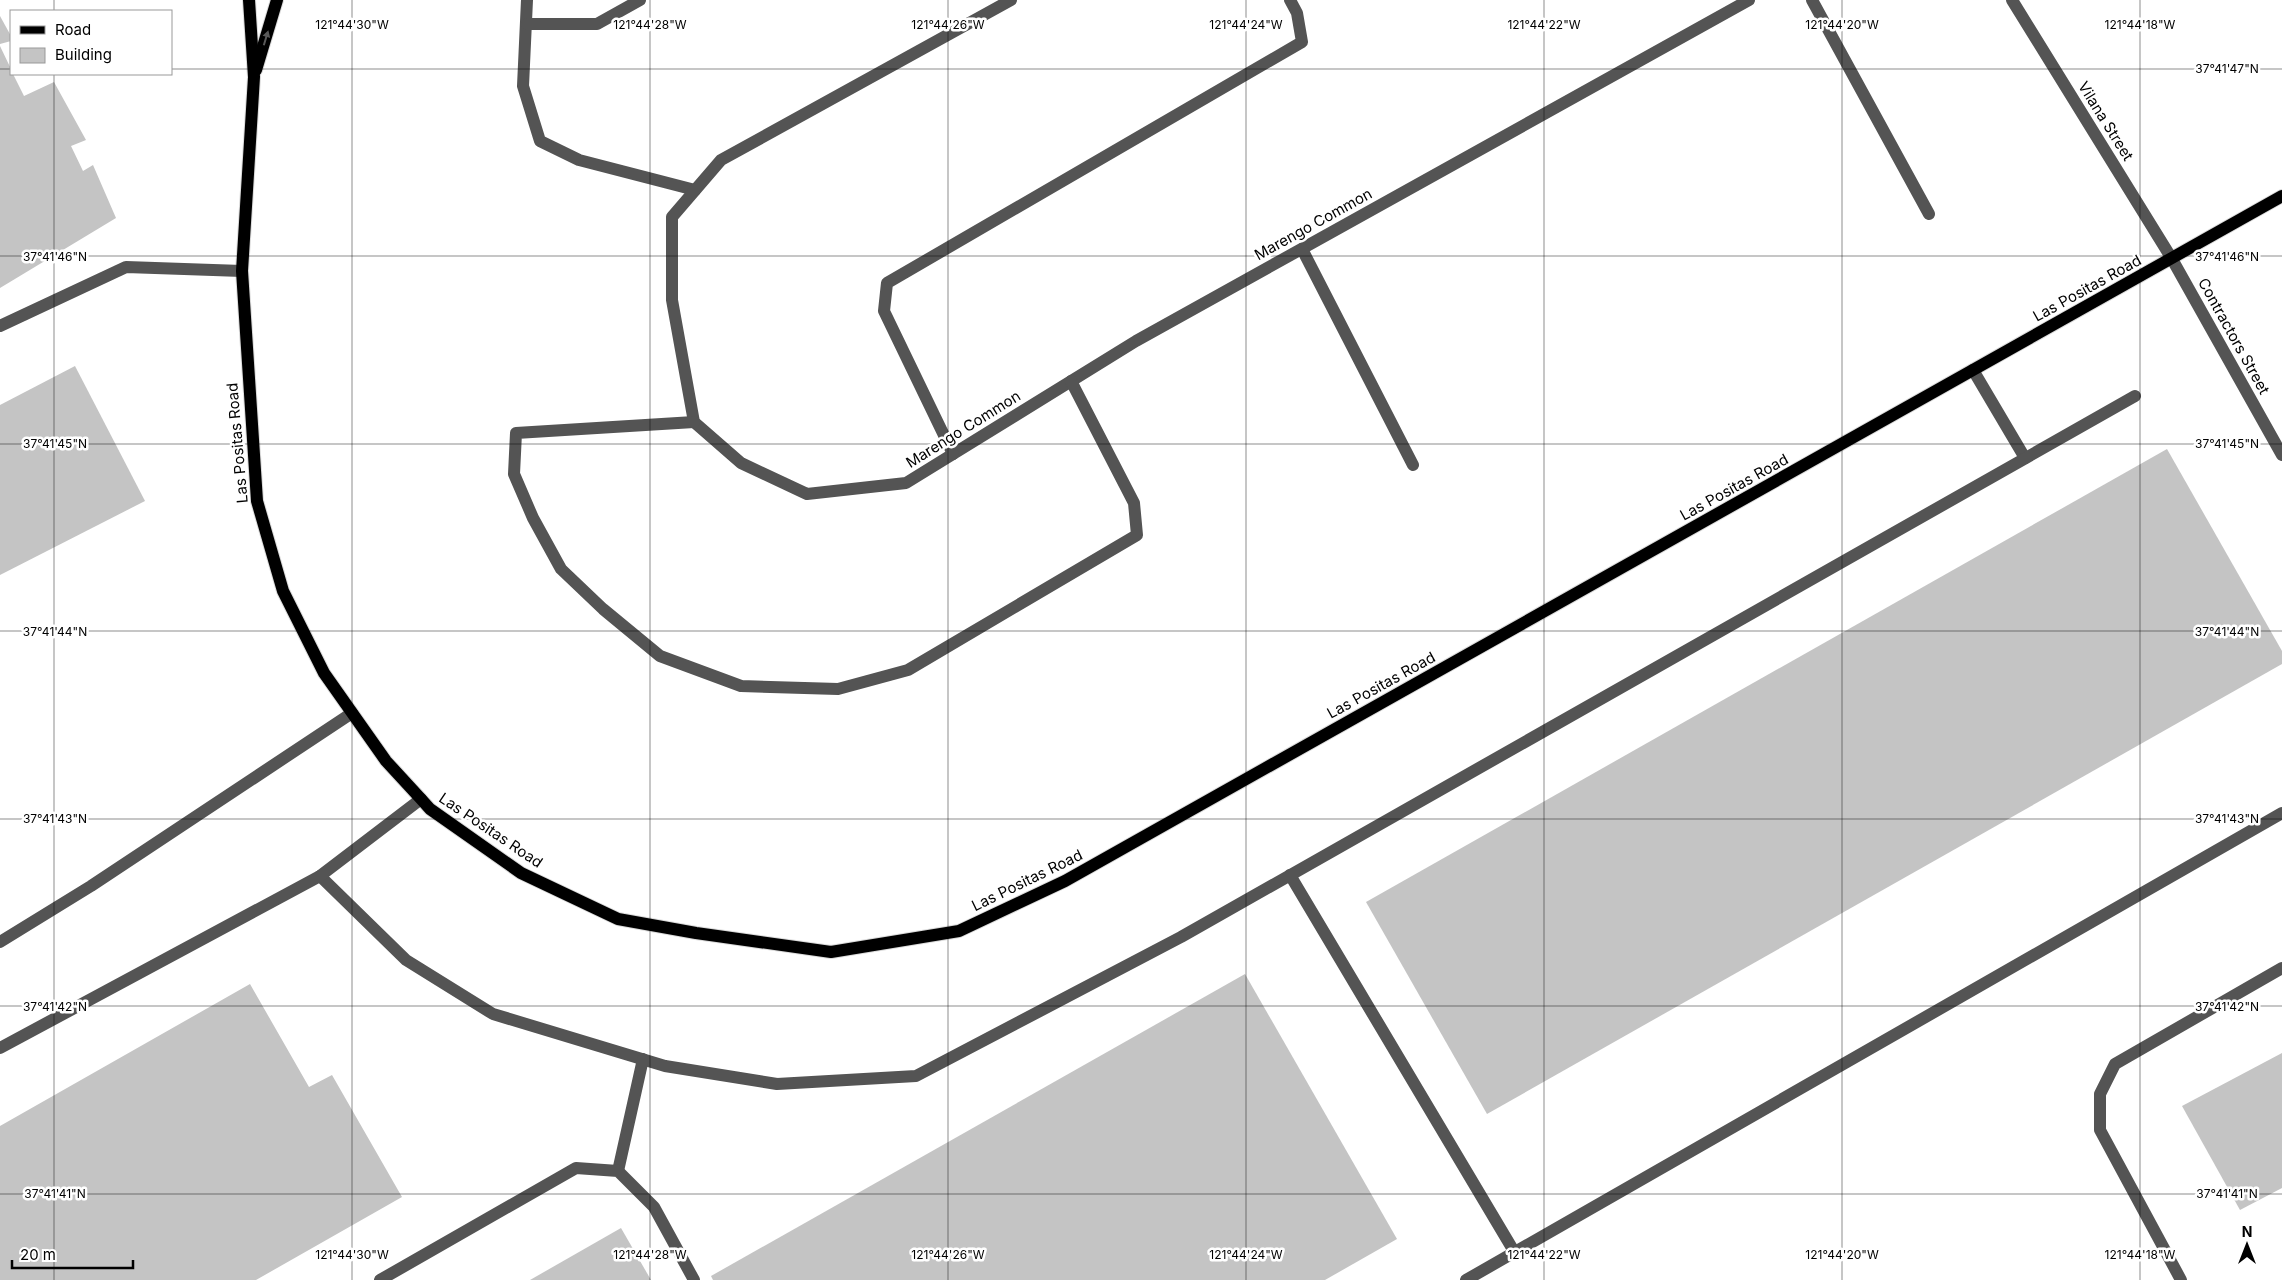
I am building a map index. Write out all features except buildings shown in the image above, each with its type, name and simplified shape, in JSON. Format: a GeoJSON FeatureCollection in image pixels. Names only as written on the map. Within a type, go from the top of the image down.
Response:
{"type":"FeatureCollection","features":[{"type":"Feature","properties":{"kind":"main road","name":"Las Positas Road"},"geometry":{"type":"LineString","coordinates":[[249,0],[254,77],[242,271],[257,502],[283,590],[324,673],[386,761],[430,809],[521,873],[618,919],[696,934],[831,952],[959,932],[1064,882],[2282,196]]}},
{"type":"Feature","properties":{"kind":"main road","name":"Las Positas Road"},"geometry":{"type":"LineString","coordinates":[[254,77],[277,0]]}},
{"type":"Feature","properties":{"kind":"street"},"geometry":{"type":"LineString","coordinates":[[527,0],[523,86],[540,141],[579,160],[695,190]]}},
{"type":"Feature","properties":{"kind":"street"},"geometry":{"type":"LineString","coordinates":[[526,24],[597,24],[640,0]]}},
{"type":"Feature","properties":{"kind":"street"},"geometry":{"type":"LineString","coordinates":[[1011,0],[721,160],[672,217],[672,300],[694,422],[516,433],[514,474],[533,518],[561,569],[603,610],[660,656],[741,686],[838,689],[908,670],[1138,534],[1134,504],[1072,381]]}},
{"type":"Feature","properties":{"kind":"street"},"geometry":{"type":"LineString","coordinates":[[954,454],[884,311],[887,283],[1302,42],[1297,13],[1290,0]]}},
{"type":"Feature","properties":{"kind":"street","name":"Marengo Common"},"geometry":{"type":"LineString","coordinates":[[694,422],[740,463],[807,494],[906,482],[1136,342],[1749,0]]}},
{"type":"Feature","properties":{"kind":"street"},"geometry":{"type":"LineString","coordinates":[[1812,0],[1929,214]]}},
{"type":"Feature","properties":{"kind":"street","name":"Vilana Street"},"geometry":{"type":"LineString","coordinates":[[2012,0],[2172,259]]}},
{"type":"Feature","properties":{"kind":"street"},"geometry":{"type":"LineString","coordinates":[[1302,249],[1413,465]]}},
{"type":"Feature","properties":{"kind":"street","name":"Contractors Street"},"geometry":{"type":"LineString","coordinates":[[2172,259],[2282,455]]}},
{"type":"Feature","properties":{"kind":"street"},"geometry":{"type":"LineString","coordinates":[[0,326],[126,266],[242,271]]}},
{"type":"Feature","properties":{"kind":"street"},"geometry":{"type":"LineString","coordinates":[[1973,370],[2025,458]]}},
{"type":"Feature","properties":{"kind":"street"},"geometry":{"type":"LineString","coordinates":[[320,876],[406,960],[493,1014],[665,1066],[777,1084],[916,1076],[1181,937],[2135,396]]}},
{"type":"Feature","properties":{"kind":"street"},"geometry":{"type":"LineString","coordinates":[[0,942],[92,886],[352,713]]}},
{"type":"Feature","properties":{"kind":"street"},"geometry":{"type":"LineString","coordinates":[[0,1048],[320,876],[421,799]]}},
{"type":"Feature","properties":{"kind":"street"},"geometry":{"type":"LineString","coordinates":[[1466,1280],[2282,813]]}},
{"type":"Feature","properties":{"kind":"street"},"geometry":{"type":"LineString","coordinates":[[1290,875],[1515,1253]]}},
{"type":"Feature","properties":{"kind":"street"},"geometry":{"type":"LineString","coordinates":[[2181,1280],[2100,1130],[2100,1094],[2115,1064],[2282,968]]}},
{"type":"Feature","properties":{"kind":"street"},"geometry":{"type":"LineString","coordinates":[[618,1171],[643,1059]]}},
{"type":"Feature","properties":{"kind":"street"},"geometry":{"type":"LineString","coordinates":[[380,1280],[576,1168],[618,1171],[654,1207],[694,1280]]}}]}
